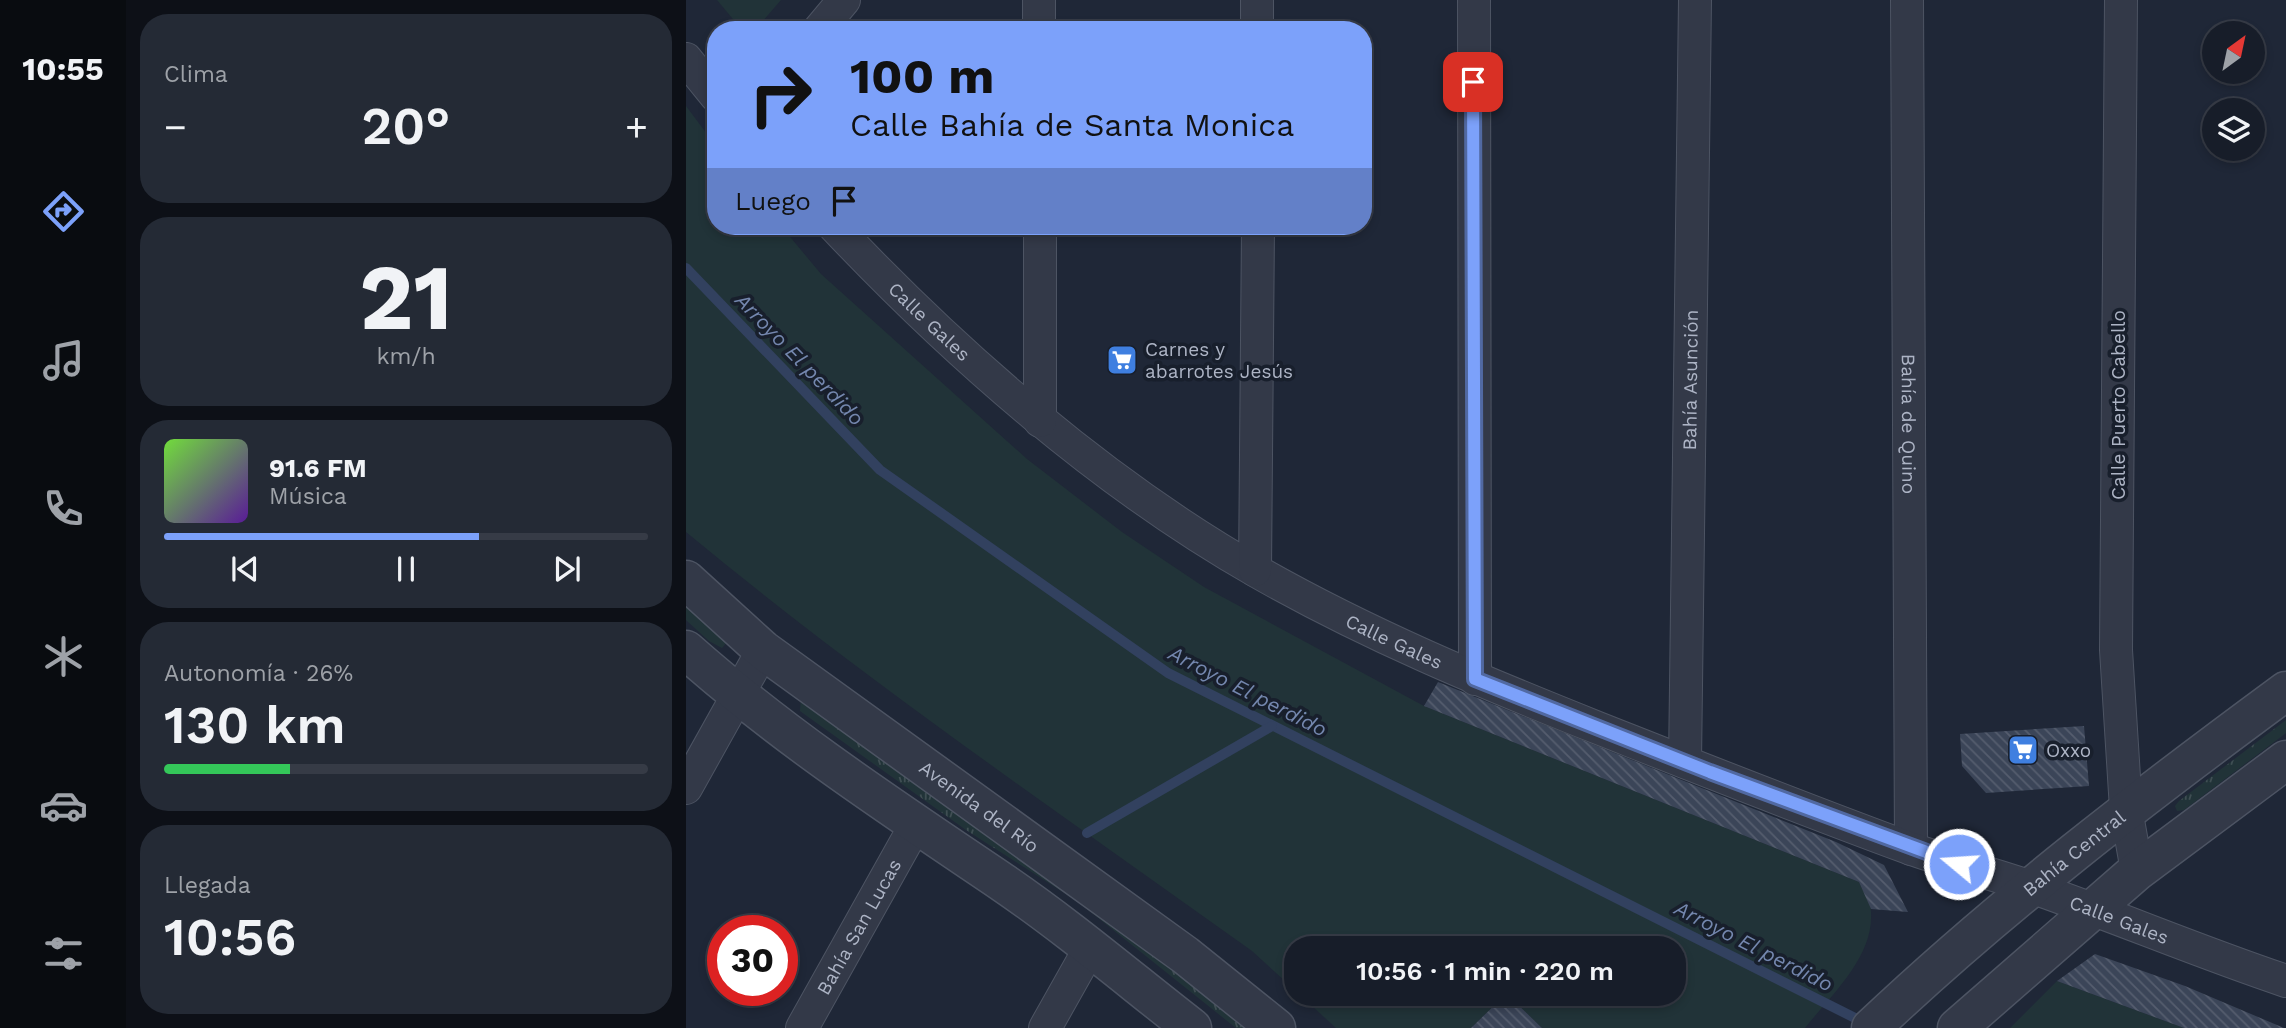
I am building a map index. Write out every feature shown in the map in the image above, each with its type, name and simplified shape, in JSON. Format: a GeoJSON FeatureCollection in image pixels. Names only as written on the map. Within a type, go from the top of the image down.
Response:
{"type":"FeatureCollection","features":[{"type":"Feature","properties":{"kind":"street"},"geometry":{"type":"LineString","coordinates":[[826,21],[844,0]]}},
{"type":"Feature","properties":{"kind":"street"},"geometry":{"type":"LineString","coordinates":[[1039,0],[1039,21]]}},
{"type":"Feature","properties":{"kind":"street"},"geometry":{"type":"LineString","coordinates":[[1257,0],[1257,21]]}},
{"type":"Feature","properties":{"kind":"street"},"geometry":{"type":"LineString","coordinates":[[1474,0],[1475,679]]}},
{"type":"Feature","properties":{"kind":"street","name":"Bahía Asunción"},"geometry":{"type":"LineString","coordinates":[[1685,762],[1695,0]]}},
{"type":"Feature","properties":{"kind":"street","name":"Bahía de Quino"},"geometry":{"type":"LineString","coordinates":[[1908,0],[1911,849]]}},
{"type":"Feature","properties":{"kind":"street","name":"Calle Puerto Cabello"},"geometry":{"type":"LineString","coordinates":[[2121,0],[2116,650],[2126,809],[2137,871]]}},
{"type":"Feature","properties":{"kind":"street"},"geometry":{"type":"LineString","coordinates":[[686,59],[707,85]]}},
{"type":"Feature","properties":{"kind":"street","name":"Calle Gales"},"geometry":{"type":"LineString","coordinates":[[843,235],[876,270],[1040,421],[1140,494],[1255,570],[1362,628],[1475,679],[1911,849],[2030,887],[2286,981]]}},
{"type":"Feature","properties":{"kind":"street"},"geometry":{"type":"LineString","coordinates":[[1040,235],[1040,421]]}},
{"type":"Feature","properties":{"kind":"street"},"geometry":{"type":"LineString","coordinates":[[1255,570],[1258,235]]}},
{"type":"Feature","properties":{"kind":"street","name":"Avenida del Río"},"geometry":{"type":"LineString","coordinates":[[686,580],[763,650],[1185,956],[1276,1028]]}},
{"type":"Feature","properties":{"kind":"street"},"geometry":{"type":"LineString","coordinates":[[686,650],[737,695],[915,826],[1004,883],[1192,1028]]}},
{"type":"Feature","properties":{"kind":"street"},"geometry":{"type":"LineString","coordinates":[[686,788],[763,650]]}},
{"type":"Feature","properties":{"kind":"street","name":"Bahía Central"},"geometry":{"type":"LineString","coordinates":[[1871,1028],[1930,972],[2126,809],[2286,691]]}},
{"type":"Feature","properties":{"kind":"street"},"geometry":{"type":"LineString","coordinates":[[1968,1018],[2137,871],[2286,760]]}},
{"type":"Feature","properties":{"kind":"street","name":"Bahía San Lucas"},"geometry":{"type":"LineString","coordinates":[[802,1028],[915,826]]}},
{"type":"Feature","properties":{"kind":"street"},"geometry":{"type":"LineString","coordinates":[[1045,1028],[1090,948]]}},
{"type":"Feature","properties":{"kind":"green space"},"geometry":{"type":"Polygon","coordinates":[[[717,0],[781,0],[763,21],[734,21],[717,0]]]}},
{"type":"Feature","properties":{"kind":"green space"},"geometry":{"type":"Polygon","coordinates":[[[686,106],[707,134],[707,235],[788,235],[821,274],[1027,459],[1122,532],[1204,587],[1424,706],[1859,882],[1871,908],[1866,944],[1849,974],[1805,1028],[1542,1028],[1519,1006],[1686,1006],[1686,936],[1284,936],[1284,980],[1252,951],[894,694],[686,532],[686,106]]]}},
{"type":"Feature","properties":{"kind":"green space"},"geometry":{"type":"Polygon","coordinates":[[[686,605],[727,642],[722,648],[709,641],[686,620],[686,605]]]}},
{"type":"Feature","properties":{"kind":"green space"},"geometry":{"type":"Polygon","coordinates":[[[801,698],[1254,1028],[1236,1028],[1077,901],[966,830],[800,711],[801,698]]]}},
{"type":"Feature","properties":{"kind":"green space"},"geometry":{"type":"Polygon","coordinates":[[[2286,720],[2286,733],[2184,810],[2177,811],[2175,806],[2179,801],[2286,720]]]}},
{"type":"Feature","properties":{"kind":"green space"},"geometry":{"type":"Polygon","coordinates":[[[2057,981],[2184,1028],[2010,1028],[2057,981]]]}},
{"type":"Feature","properties":{"kind":"green space"},"geometry":{"type":"Polygon","coordinates":[[[1312,1006],[1494,1006],[1471,1028],[1336,1028],[1312,1006]]]}},
{"type":"Feature","properties":{"kind":"building"},"geometry":{"type":"Polygon","coordinates":[[[1438,682],[1836,842],[1884,865],[1908,912],[1871,909],[1859,882],[1424,706],[1438,682]]]}},
{"type":"Feature","properties":{"kind":"building","name":"Oxxo"},"geometry":{"type":"Polygon","coordinates":[[[2084,726],[2089,786],[1986,793],[1962,766],[1960,734],[2084,726]]]}},
{"type":"Feature","properties":{"kind":"building"},"geometry":{"type":"Polygon","coordinates":[[[2095,954],[2185,986],[2284,1028],[2184,1028],[2057,981],[2095,954]]]}},
{"type":"Feature","properties":{"kind":"building"},"geometry":{"type":"Polygon","coordinates":[[[1494,1006],[1519,1006],[1542,1028],[1471,1028],[1494,1006]]]}},
{"type":"Feature","properties":{"kind":"waterway","name":"Arroyo El perdido"},"geometry":{"type":"LineString","coordinates":[[686,268],[880,470],[1168,673],[1867,1024]]}},
{"type":"Feature","properties":{"kind":"waterway"},"geometry":{"type":"LineString","coordinates":[[1087,833],[1272,726]]}},
{"type":"Feature","properties":{"kind":"place","name":"Carnes y abarrotes Jesús"},"geometry":{"type":"Point","coordinates":[1122,360]}},
{"type":"Feature","properties":{"kind":"place","name":"Oxxo"},"geometry":{"type":"Point","coordinates":[2023,750]}},
{"type":"Feature","properties":{"kind":"route"},"geometry":{"type":"LineString","coordinates":[[1473,82],[1475,679],[1911,849],[1959,864]]}}]}
